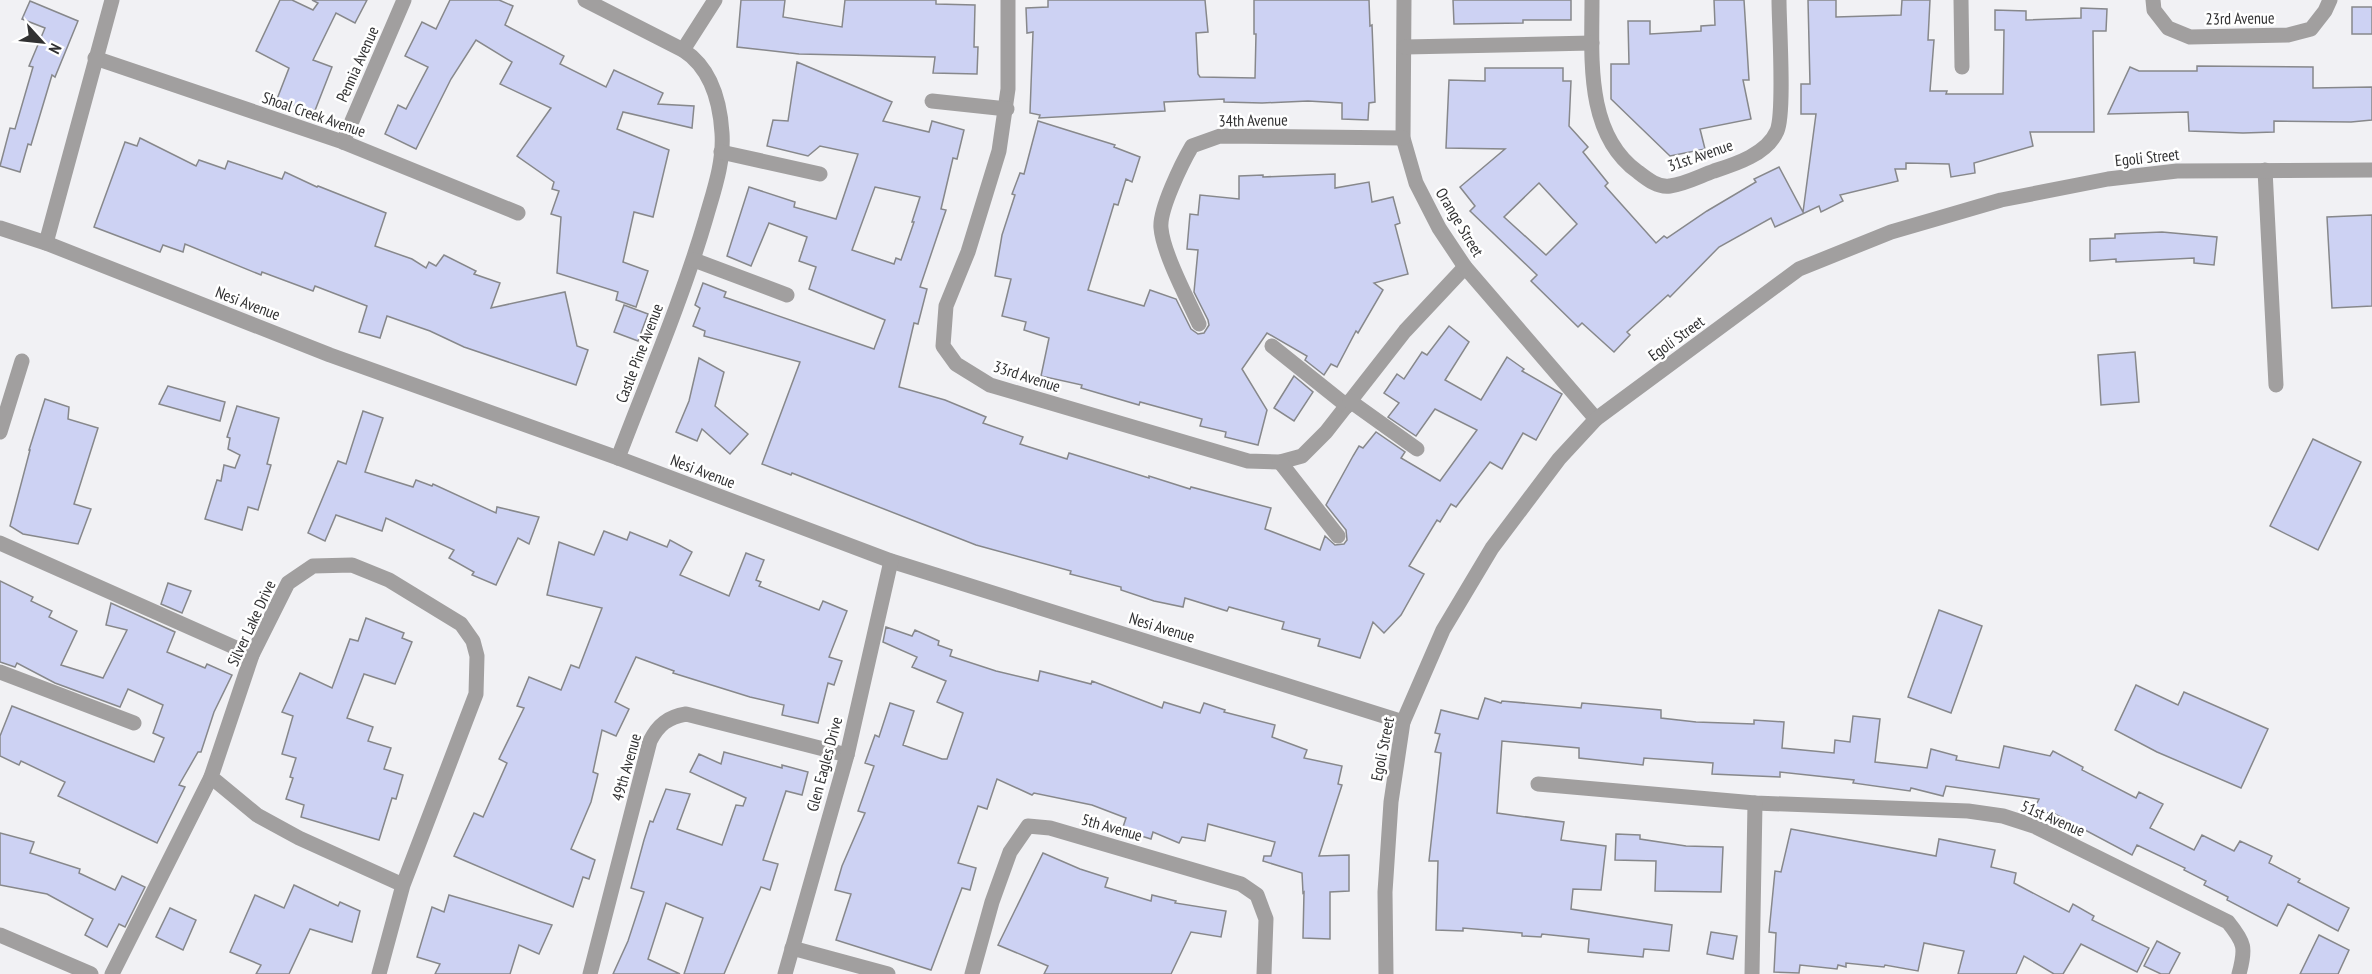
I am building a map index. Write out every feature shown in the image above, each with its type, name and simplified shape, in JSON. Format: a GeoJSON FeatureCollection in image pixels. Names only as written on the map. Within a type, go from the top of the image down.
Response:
{"type":"FeatureCollection","features":[{"type":"Feature","properties":{"kind":"street"},"geometry":{"type":"LineString","coordinates":[[46,243],[112,0]]}},
{"type":"Feature","properties":{"kind":"street","name":"Pennia Avenue"},"geometry":{"type":"LineString","coordinates":[[343,142],[404,0]]}},
{"type":"Feature","properties":{"kind":"street","name":"Castle Pine Avenue"},"geometry":{"type":"LineString","coordinates":[[585,0],[697,59],[711,83],[723,135],[720,170],[694,260],[618,458]]}},
{"type":"Feature","properties":{"kind":"street"},"geometry":{"type":"LineString","coordinates":[[683,50],[715,0]]}},
{"type":"Feature","properties":{"kind":"street","name":"33rd Avenue"},"geometry":{"type":"LineString","coordinates":[[1008,0],[1007,109],[999,151],[968,252],[946,306],[943,346],[956,364],[990,385],[1248,461],[1280,462],[1302,456],[1326,432],[1405,331],[1465,267]]}},
{"type":"Feature","properties":{"kind":"street","name":"Orange Street"},"geometry":{"type":"LineString","coordinates":[[1404,0],[1403,138],[1416,183],[1439,228],[1465,267],[1596,419]]}},
{"type":"Feature","properties":{"kind":"street","name":"31st Avenue"},"geometry":{"type":"LineString","coordinates":[[1592,0],[1595,100],[1611,144],[1625,163],[1656,184],[1669,186],[1737,164],[1768,145],[1778,130],[1779,0]]}},
{"type":"Feature","properties":{"kind":"street"},"geometry":{"type":"LineString","coordinates":[[1961,0],[1962,67]]}},
{"type":"Feature","properties":{"kind":"street","name":"23rd Avenue"},"geometry":{"type":"LineString","coordinates":[[2153,0],[2154,10],[2168,28],[2190,37],[2288,35],[2312,29],[2325,12],[2330,0]]}},
{"type":"Feature","properties":{"kind":"street"},"geometry":{"type":"LineString","coordinates":[[1404,47],[1592,43]]}},
{"type":"Feature","properties":{"kind":"street","name":"Shoal Creek Avenue"},"geometry":{"type":"LineString","coordinates":[[95,58],[343,142],[518,213]]}},
{"type":"Feature","properties":{"kind":"street"},"geometry":{"type":"LineString","coordinates":[[932,101],[1007,109]]}},
{"type":"Feature","properties":{"kind":"street","name":"34th Avenue"},"geometry":{"type":"LineString","coordinates":[[1198,324],[1165,247],[1160,226],[1176,174],[1192,146],[1220,136],[1403,138]]}},
{"type":"Feature","properties":{"kind":"street"},"geometry":{"type":"LineString","coordinates":[[721,152],[820,174]]}},
{"type":"Feature","properties":{"kind":"street"},"geometry":{"type":"LineString","coordinates":[[2265,170],[2276,385]]}},
{"type":"Feature","properties":{"kind":"street","name":"Egoli Street"},"geometry":{"type":"LineString","coordinates":[[1386,974],[1385,880],[1391,802],[1403,722],[1443,630],[1492,548],[1559,459],[1596,419],[1799,269],[1891,232],[2001,200],[2108,179],[2177,171],[2372,170]]}},
{"type":"Feature","properties":{"kind":"street","name":"Nesi Avenue"},"geometry":{"type":"LineString","coordinates":[[0,228],[46,243],[330,355],[618,458],[891,561],[1403,722]]}},
{"type":"Feature","properties":{"kind":"street"},"geometry":{"type":"LineString","coordinates":[[694,260],[787,295]]}},
{"type":"Feature","properties":{"kind":"street"},"geometry":{"type":"LineString","coordinates":[[1272,346],[1349,403],[1417,449]]}},
{"type":"Feature","properties":{"kind":"street"},"geometry":{"type":"LineString","coordinates":[[0,432],[22,361]]}},
{"type":"Feature","properties":{"kind":"street"},"geometry":{"type":"LineString","coordinates":[[1280,462],[1338,536]]}},
{"type":"Feature","properties":{"kind":"street"},"geometry":{"type":"LineString","coordinates":[[0,543],[252,655]]}},
{"type":"Feature","properties":{"kind":"street","name":"Glen Eagles Drive"},"geometry":{"type":"LineString","coordinates":[[785,974],[847,755],[891,561]]}},
{"type":"Feature","properties":{"kind":"street","name":"Silver Lake Drive"},"geometry":{"type":"LineString","coordinates":[[112,974],[211,777],[252,655],[288,583],[313,566],[352,565],[389,580],[460,624],[473,641],[477,656],[476,694],[403,885],[379,974]]}},
{"type":"Feature","properties":{"kind":"street"},"geometry":{"type":"LineString","coordinates":[[0,672],[134,723]]}},
{"type":"Feature","properties":{"kind":"street","name":"49th Avenue"},"geometry":{"type":"LineString","coordinates":[[590,974],[650,741],[657,727],[669,718],[686,714],[847,755]]}},
{"type":"Feature","properties":{"kind":"street"},"geometry":{"type":"LineString","coordinates":[[211,777],[257,815],[299,838],[403,885]]}},
{"type":"Feature","properties":{"kind":"street","name":"51st Avenue"},"geometry":{"type":"LineString","coordinates":[[1538,784],[1755,803],[1968,811],[2003,816],[2034,826],[2228,922],[2242,939],[2243,957],[2239,974]]}},
{"type":"Feature","properties":{"kind":"street"},"geometry":{"type":"LineString","coordinates":[[1752,974],[1755,803]]}},
{"type":"Feature","properties":{"kind":"street","name":"5th Avenue"},"geometry":{"type":"LineString","coordinates":[[972,974],[1006,862],[1010,852],[1028,826],[1050,828],[1241,884],[1257,895],[1266,919],[1264,974]]}},
{"type":"Feature","properties":{"kind":"street"},"geometry":{"type":"LineString","coordinates":[[0,935],[91,974]]}},
{"type":"Feature","properties":{"kind":"street"},"geometry":{"type":"LineString","coordinates":[[792,948],[888,974]]}},
{"type":"Feature","properties":{"kind":"building"},"geometry":{"type":"Polygon","coordinates":[[[280,0],[292,0],[313,10],[318,3],[312,0],[367,0],[355,23],[336,13],[313,60],[332,67],[314,113],[277,99],[289,68],[256,51],[280,0]]]}},
{"type":"Feature","properties":{"kind":"building"},"geometry":{"type":"Polygon","coordinates":[[[450,0],[499,0],[513,6],[505,25],[564,56],[560,64],[606,87],[614,70],[663,93],[658,104],[694,106],[692,128],[623,112],[617,129],[669,150],[653,217],[634,212],[623,262],[648,271],[636,307],[616,300],[618,292],[557,273],[561,217],[551,214],[559,191],[552,189],[554,182],[517,156],[551,108],[500,84],[512,62],[476,40],[451,79],[416,149],[385,134],[398,105],[406,109],[428,67],[405,56],[422,22],[436,29],[450,0]]]}},
{"type":"Feature","properties":{"kind":"building"},"geometry":{"type":"Polygon","coordinates":[[[741,0],[785,0],[783,17],[842,27],[845,0],[936,0],[936,4],[975,5],[974,47],[978,47],[977,74],[933,73],[935,57],[799,54],[737,47],[741,0]]]}},
{"type":"Feature","properties":{"kind":"building"},"geometry":{"type":"Polygon","coordinates":[[[1048,0],[1205,0],[1208,32],[1196,33],[1198,74],[1200,77],[1255,78],[1254,0],[1369,0],[1375,102],[1369,103],[1368,120],[1342,119],[1342,103],[1224,102],[1224,99],[1164,102],[1165,111],[1039,118],[1040,115],[1030,113],[1033,32],[1027,33],[1026,8],[1048,7],[1048,0]]]}},
{"type":"Feature","properties":{"kind":"building"},"geometry":{"type":"Polygon","coordinates":[[[1453,0],[1571,0],[1571,20],[1454,24],[1453,0]]]}},
{"type":"Feature","properties":{"kind":"building"},"geometry":{"type":"Polygon","coordinates":[[[1714,0],[1744,0],[1749,80],[1743,80],[1751,119],[1700,129],[1705,149],[1670,156],[1611,99],[1611,64],[1629,64],[1628,21],[1650,21],[1650,34],[1701,31],[1701,26],[1715,25],[1714,0]]]}},
{"type":"Feature","properties":{"kind":"building"},"geometry":{"type":"Polygon","coordinates":[[[1808,0],[1836,0],[1836,17],[1901,15],[1902,0],[1930,0],[1928,40],[1934,40],[1930,91],[1947,91],[1946,94],[2003,94],[2004,30],[1995,30],[1995,10],[2026,11],[2026,20],[2081,18],[2081,8],[2107,9],[2106,31],[2093,31],[2094,132],[2030,132],[2033,146],[1974,163],[1975,173],[1951,177],[1949,164],[1906,163],[1906,169],[1895,169],[1898,181],[1840,195],[1843,201],[1821,212],[1819,206],[1775,227],[1771,218],[1719,247],[1670,297],[1668,295],[1627,332],[1630,335],[1614,352],[1582,323],[1578,327],[1531,281],[1537,275],[1470,211],[1475,206],[1460,187],[1505,149],[1446,148],[1449,80],[1485,81],[1485,68],[1563,68],[1563,81],[1571,81],[1569,126],[1588,147],[1583,152],[1608,183],[1605,186],[1656,243],[1664,236],[1667,238],[1756,182],[1754,179],[1779,167],[1803,212],[1816,114],[1801,114],[1801,84],[1810,84],[1808,0]],[[1539,183],[1504,217],[1546,255],[1577,224],[1539,183]]]}},
{"type":"Feature","properties":{"kind":"building"},"geometry":{"type":"Polygon","coordinates":[[[30,1],[78,21],[55,77],[52,75],[31,145],[28,144],[20,172],[0,166],[10,128],[15,129],[33,67],[29,66],[45,28],[22,19],[30,1]]]}},
{"type":"Feature","properties":{"kind":"building"},"geometry":{"type":"Polygon","coordinates":[[[2352,7],[2372,7],[2372,34],[2352,34],[2352,7]]]}},
{"type":"Feature","properties":{"kind":"building"},"geometry":{"type":"Polygon","coordinates":[[[797,62],[892,102],[883,121],[929,132],[932,121],[964,130],[957,159],[953,158],[941,209],[946,210],[920,287],[927,289],[918,324],[914,323],[899,387],[945,400],[986,417],[983,423],[1023,437],[1020,444],[1067,459],[1069,453],[1149,478],[1149,476],[1190,489],[1191,487],[1271,508],[1265,529],[1320,550],[1325,536],[1335,545],[1344,544],[1347,540],[1346,530],[1326,505],[1359,446],[1363,448],[1376,432],[1405,452],[1401,458],[1440,481],[1477,430],[1435,409],[1416,436],[1388,417],[1399,403],[1384,393],[1397,374],[1404,379],[1422,352],[1427,355],[1449,326],[1469,342],[1445,380],[1481,400],[1507,357],[1524,369],[1522,371],[1562,394],[1536,440],[1523,433],[1502,469],[1490,462],[1456,507],[1451,504],[1440,522],[1437,520],[1409,566],[1424,574],[1401,615],[1384,633],[1373,622],[1360,658],[1318,646],[1320,639],[1282,629],[1284,622],[1229,607],[1227,611],[1185,598],[1183,607],[1154,601],[1121,590],[1121,587],[1070,574],[1071,571],[976,545],[792,473],[791,475],[762,464],[800,362],[704,336],[705,331],[693,326],[700,308],[695,305],[703,283],[726,292],[724,297],[874,349],[885,320],[809,289],[816,267],[799,261],[807,237],[769,223],[751,266],[727,256],[749,187],[795,202],[794,207],[836,219],[858,154],[820,146],[808,156],[767,146],[773,120],[788,121],[797,62]],[[875,187],[852,250],[894,264],[896,258],[901,260],[920,197],[875,187]]]}},
{"type":"Feature","properties":{"kind":"building"},"geometry":{"type":"Polygon","coordinates":[[[2197,66],[2313,67],[2313,88],[2372,87],[2372,120],[2274,121],[2274,132],[2243,133],[2189,131],[2188,112],[2108,114],[2130,67],[2139,71],[2197,71],[2197,66]]]}},
{"type":"Feature","properties":{"kind":"building"},"geometry":{"type":"Polygon","coordinates":[[[1038,121],[1115,145],[1114,147],[1140,157],[1132,182],[1126,179],[1118,205],[1114,204],[1088,290],[1144,306],[1150,290],[1176,299],[1191,329],[1198,334],[1204,333],[1209,325],[1208,320],[1194,292],[1198,250],[1187,249],[1190,214],[1198,215],[1200,195],[1239,199],[1239,176],[1335,174],[1335,188],[1369,182],[1372,202],[1393,197],[1400,223],[1395,225],[1408,274],[1374,283],[1383,290],[1358,333],[1356,331],[1337,367],[1331,364],[1324,375],[1305,360],[1307,356],[1267,333],[1242,369],[1267,410],[1258,445],[1225,437],[1226,432],[1200,426],[1202,419],[1140,402],[1139,405],[1081,388],[1082,385],[1041,376],[1049,338],[1024,330],[1026,322],[1002,316],[1011,279],[995,276],[1002,235],[1015,195],[1012,194],[1020,173],[1024,174],[1038,121]]]}},
{"type":"Feature","properties":{"kind":"building"},"geometry":{"type":"Polygon","coordinates":[[[140,138],[196,166],[199,160],[225,169],[228,161],[282,179],[285,172],[317,187],[386,213],[375,246],[412,259],[426,268],[429,262],[436,266],[444,255],[476,271],[474,274],[500,283],[491,308],[565,292],[577,346],[588,350],[576,385],[464,347],[430,331],[387,316],[380,338],[359,332],[367,306],[315,286],[313,291],[262,272],[261,275],[185,244],[183,252],[163,245],[160,252],[94,227],[125,142],[137,146],[140,138]]]}},
{"type":"Feature","properties":{"kind":"building"},"geometry":{"type":"Polygon","coordinates":[[[2372,215],[2372,306],[2332,308],[2327,217],[2372,215]]]}},
{"type":"Feature","properties":{"kind":"building"},"geometry":{"type":"Polygon","coordinates":[[[2162,232],[2217,237],[2214,265],[2194,263],[2194,258],[2090,261],[2090,239],[2115,238],[2115,234],[2162,232]]]}},
{"type":"Feature","properties":{"kind":"building"},"geometry":{"type":"Polygon","coordinates":[[[624,305],[648,314],[638,341],[614,332],[624,305]]]}},
{"type":"Feature","properties":{"kind":"building"},"geometry":{"type":"Polygon","coordinates":[[[2135,352],[2139,402],[2101,405],[2098,355],[2135,352]]]}},
{"type":"Feature","properties":{"kind":"building"},"geometry":{"type":"Polygon","coordinates":[[[699,358],[724,372],[715,406],[748,434],[730,454],[702,429],[697,441],[676,432],[689,401],[699,358]]]}},
{"type":"Feature","properties":{"kind":"building"},"geometry":{"type":"Polygon","coordinates":[[[1294,376],[1313,392],[1294,421],[1274,408],[1294,376]]]}},
{"type":"Feature","properties":{"kind":"building"},"geometry":{"type":"Polygon","coordinates":[[[168,386],[225,402],[220,421],[159,404],[168,386]]]}},
{"type":"Feature","properties":{"kind":"building"},"geometry":{"type":"Polygon","coordinates":[[[45,399],[69,407],[68,419],[98,428],[74,504],[91,509],[78,544],[23,534],[10,526],[29,450],[45,399]]]}},
{"type":"Feature","properties":{"kind":"building"},"geometry":{"type":"Polygon","coordinates":[[[237,406],[279,418],[267,464],[271,465],[258,510],[248,507],[242,530],[205,519],[217,480],[221,481],[224,465],[235,468],[240,455],[228,449],[230,438],[227,437],[237,406]]]}},
{"type":"Feature","properties":{"kind":"building"},"geometry":{"type":"Polygon","coordinates":[[[363,411],[383,418],[365,472],[413,487],[416,480],[432,486],[433,484],[496,513],[497,507],[539,517],[529,544],[518,538],[496,585],[472,575],[474,572],[449,558],[454,550],[386,518],[382,531],[336,515],[325,541],[308,533],[338,461],[346,464],[363,411]]]}},
{"type":"Feature","properties":{"kind":"building"},"geometry":{"type":"Polygon","coordinates":[[[2313,439],[2361,462],[2318,550],[2270,526],[2313,439]]]}},
{"type":"Feature","properties":{"kind":"building"},"geometry":{"type":"Polygon","coordinates":[[[604,531],[627,540],[630,532],[667,547],[670,540],[692,552],[680,575],[729,596],[746,553],[764,560],[756,580],[761,582],[759,586],[819,610],[823,601],[847,611],[829,657],[842,661],[834,685],[828,683],[818,723],[782,715],[784,705],[673,673],[674,671],[636,657],[615,702],[629,709],[616,736],[602,730],[593,772],[598,774],[591,802],[571,849],[595,860],[589,879],[583,877],[573,907],[454,856],[474,813],[483,817],[507,763],[499,759],[524,708],[517,706],[529,677],[561,690],[571,665],[579,668],[602,608],[547,595],[559,542],[594,555],[604,531]]]}},
{"type":"Feature","properties":{"kind":"building"},"geometry":{"type":"Polygon","coordinates":[[[0,581],[33,597],[31,601],[52,611],[49,617],[77,631],[61,665],[103,678],[127,630],[106,625],[111,603],[175,632],[167,652],[205,668],[207,664],[232,675],[214,712],[201,752],[198,752],[179,785],[185,787],[157,843],[58,796],[65,782],[21,761],[19,765],[0,756],[0,736],[12,706],[154,762],[164,738],[153,733],[163,705],[128,689],[120,707],[55,683],[17,663],[15,667],[0,662],[0,581]]]}},
{"type":"Feature","properties":{"kind":"building"},"geometry":{"type":"Polygon","coordinates":[[[168,583],[191,591],[182,613],[161,604],[168,583]]]}},
{"type":"Feature","properties":{"kind":"building"},"geometry":{"type":"Polygon","coordinates":[[[1939,610],[1982,626],[1951,713],[1908,697],[1939,610]]]}},
{"type":"Feature","properties":{"kind":"building"},"geometry":{"type":"Polygon","coordinates":[[[366,618],[404,633],[402,638],[412,642],[395,684],[364,674],[347,718],[373,727],[368,741],[391,748],[384,769],[403,775],[396,799],[392,798],[379,840],[301,817],[304,805],[286,799],[293,778],[290,777],[296,758],[282,754],[293,716],[282,712],[300,673],[332,688],[350,639],[358,641],[366,618]]]}},
{"type":"Feature","properties":{"kind":"building"},"geometry":{"type":"Polygon","coordinates":[[[886,627],[912,636],[915,630],[939,641],[938,645],[952,650],[950,656],[996,671],[1038,681],[1040,671],[1091,684],[1092,681],[1162,708],[1164,702],[1200,713],[1204,703],[1225,710],[1224,712],[1275,725],[1272,737],[1307,750],[1304,758],[1342,766],[1338,784],[1342,785],[1319,856],[1349,855],[1349,891],[1330,892],[1330,939],[1303,938],[1302,873],[1263,861],[1264,856],[1271,856],[1275,842],[1208,824],[1205,841],[1182,837],[1179,843],[1153,832],[1151,839],[1122,830],[1126,818],[1092,805],[1034,793],[1032,795],[997,779],[987,809],[978,806],[958,863],[976,868],[970,890],[962,888],[931,970],[836,940],[851,894],[835,890],[842,866],[865,813],[858,811],[874,766],[865,763],[875,735],[879,737],[890,703],[914,711],[903,745],[942,759],[947,759],[963,713],[937,702],[946,681],[912,667],[917,657],[883,642],[886,627]]]}},
{"type":"Feature","properties":{"kind":"building"},"geometry":{"type":"Polygon","coordinates":[[[2136,685],[2178,705],[2184,692],[2268,729],[2241,788],[2157,752],[2115,730],[2136,685]]]}},
{"type":"Feature","properties":{"kind":"building"},"geometry":{"type":"Polygon","coordinates":[[[1485,698],[1501,703],[1502,701],[1581,708],[1582,703],[1661,710],[1661,718],[1696,722],[1754,724],[1754,720],[1784,722],[1782,748],[1834,753],[1835,740],[1850,742],[1853,716],[1880,719],[1875,762],[1927,768],[1931,749],[1957,756],[1956,760],[1999,768],[2004,746],[2050,756],[2053,751],[2083,767],[2082,770],[2136,798],[2139,792],[2163,804],[2150,828],[2194,850],[2202,835],[2234,851],[2240,841],[2272,856],[2269,863],[2300,879],[2298,882],[2349,908],[2338,931],[2288,904],[2277,926],[2227,900],[2228,897],[2204,885],[2206,881],[2184,870],[2185,868],[2137,845],[2132,855],[2055,814],[2054,816],[2035,807],[2039,799],[1946,786],[1943,796],[1911,788],[1910,791],[1853,783],[1854,780],[1780,772],[1780,777],[1712,774],[1713,763],[1644,758],[1643,765],[1579,758],[1579,748],[1502,741],[1497,813],[1564,822],[1561,840],[1606,846],[1601,890],[1573,889],[1571,909],[1672,925],[1669,951],[1644,949],[1643,957],[1588,952],[1589,939],[1542,934],[1541,937],[1522,936],[1522,933],[1463,928],[1463,931],[1436,930],[1438,861],[1429,861],[1441,753],[1435,752],[1440,734],[1435,733],[1441,710],[1478,719],[1485,698]]]}},
{"type":"Feature","properties":{"kind":"building"},"geometry":{"type":"Polygon","coordinates":[[[724,752],[782,768],[782,765],[808,772],[802,795],[786,791],[763,860],[778,864],[770,890],[761,887],[724,974],[684,974],[703,918],[666,903],[648,959],[680,974],[613,974],[628,941],[644,892],[631,888],[650,821],[653,822],[666,789],[690,794],[677,829],[722,845],[736,805],[743,806],[746,798],[690,772],[699,754],[721,764],[724,752]]]}},
{"type":"Feature","properties":{"kind":"building"},"geometry":{"type":"Polygon","coordinates":[[[1791,829],[1936,856],[1939,839],[1995,850],[1991,867],[2016,873],[2014,883],[2069,912],[2073,904],[2094,916],[2092,920],[2149,948],[2137,972],[2081,944],[2063,974],[2054,974],[2024,956],[2016,974],[1958,974],[1964,951],[1924,943],[1918,971],[1885,965],[1884,967],[1846,963],[1846,967],[1838,965],[1837,969],[1800,965],[1799,973],[1774,972],[1776,933],[1769,932],[1775,871],[1781,872],[1791,829]]]}},
{"type":"Feature","properties":{"kind":"building"},"geometry":{"type":"Polygon","coordinates":[[[0,833],[34,842],[30,853],[80,869],[79,873],[115,890],[122,876],[145,887],[125,927],[119,924],[107,947],[85,935],[93,919],[47,894],[0,885],[0,833]]]}},
{"type":"Feature","properties":{"kind":"building"},"geometry":{"type":"Polygon","coordinates":[[[1616,834],[1640,835],[1640,839],[1686,846],[1723,847],[1721,892],[1655,891],[1656,861],[1615,860],[1616,834]]]}},
{"type":"Feature","properties":{"kind":"building"},"geometry":{"type":"Polygon","coordinates":[[[1043,853],[1108,878],[1105,887],[1151,901],[1152,895],[1176,901],[1175,903],[1226,911],[1221,937],[1191,932],[1171,974],[1044,974],[1048,966],[998,945],[1043,853]]]}},
{"type":"Feature","properties":{"kind":"building"},"geometry":{"type":"Polygon","coordinates":[[[294,885],[338,906],[340,902],[360,911],[352,942],[310,929],[289,974],[256,974],[261,965],[230,952],[255,895],[284,908],[294,885]]]}},
{"type":"Feature","properties":{"kind":"building"},"geometry":{"type":"Polygon","coordinates":[[[449,895],[552,925],[539,954],[519,945],[510,974],[435,974],[440,964],[417,957],[432,907],[444,912],[449,895]]]}},
{"type":"Feature","properties":{"kind":"building"},"geometry":{"type":"Polygon","coordinates":[[[170,908],[196,920],[183,950],[156,937],[170,908]]]}},
{"type":"Feature","properties":{"kind":"building"},"geometry":{"type":"Polygon","coordinates":[[[1711,932],[1737,936],[1733,959],[1707,954],[1711,932]]]}},
{"type":"Feature","properties":{"kind":"building"},"geometry":{"type":"Polygon","coordinates":[[[2319,935],[2349,950],[2338,974],[2300,974],[2319,935]]]}},
{"type":"Feature","properties":{"kind":"building"},"geometry":{"type":"Polygon","coordinates":[[[2157,941],[2180,953],[2169,974],[2161,974],[2144,966],[2157,941]]]}}]}
